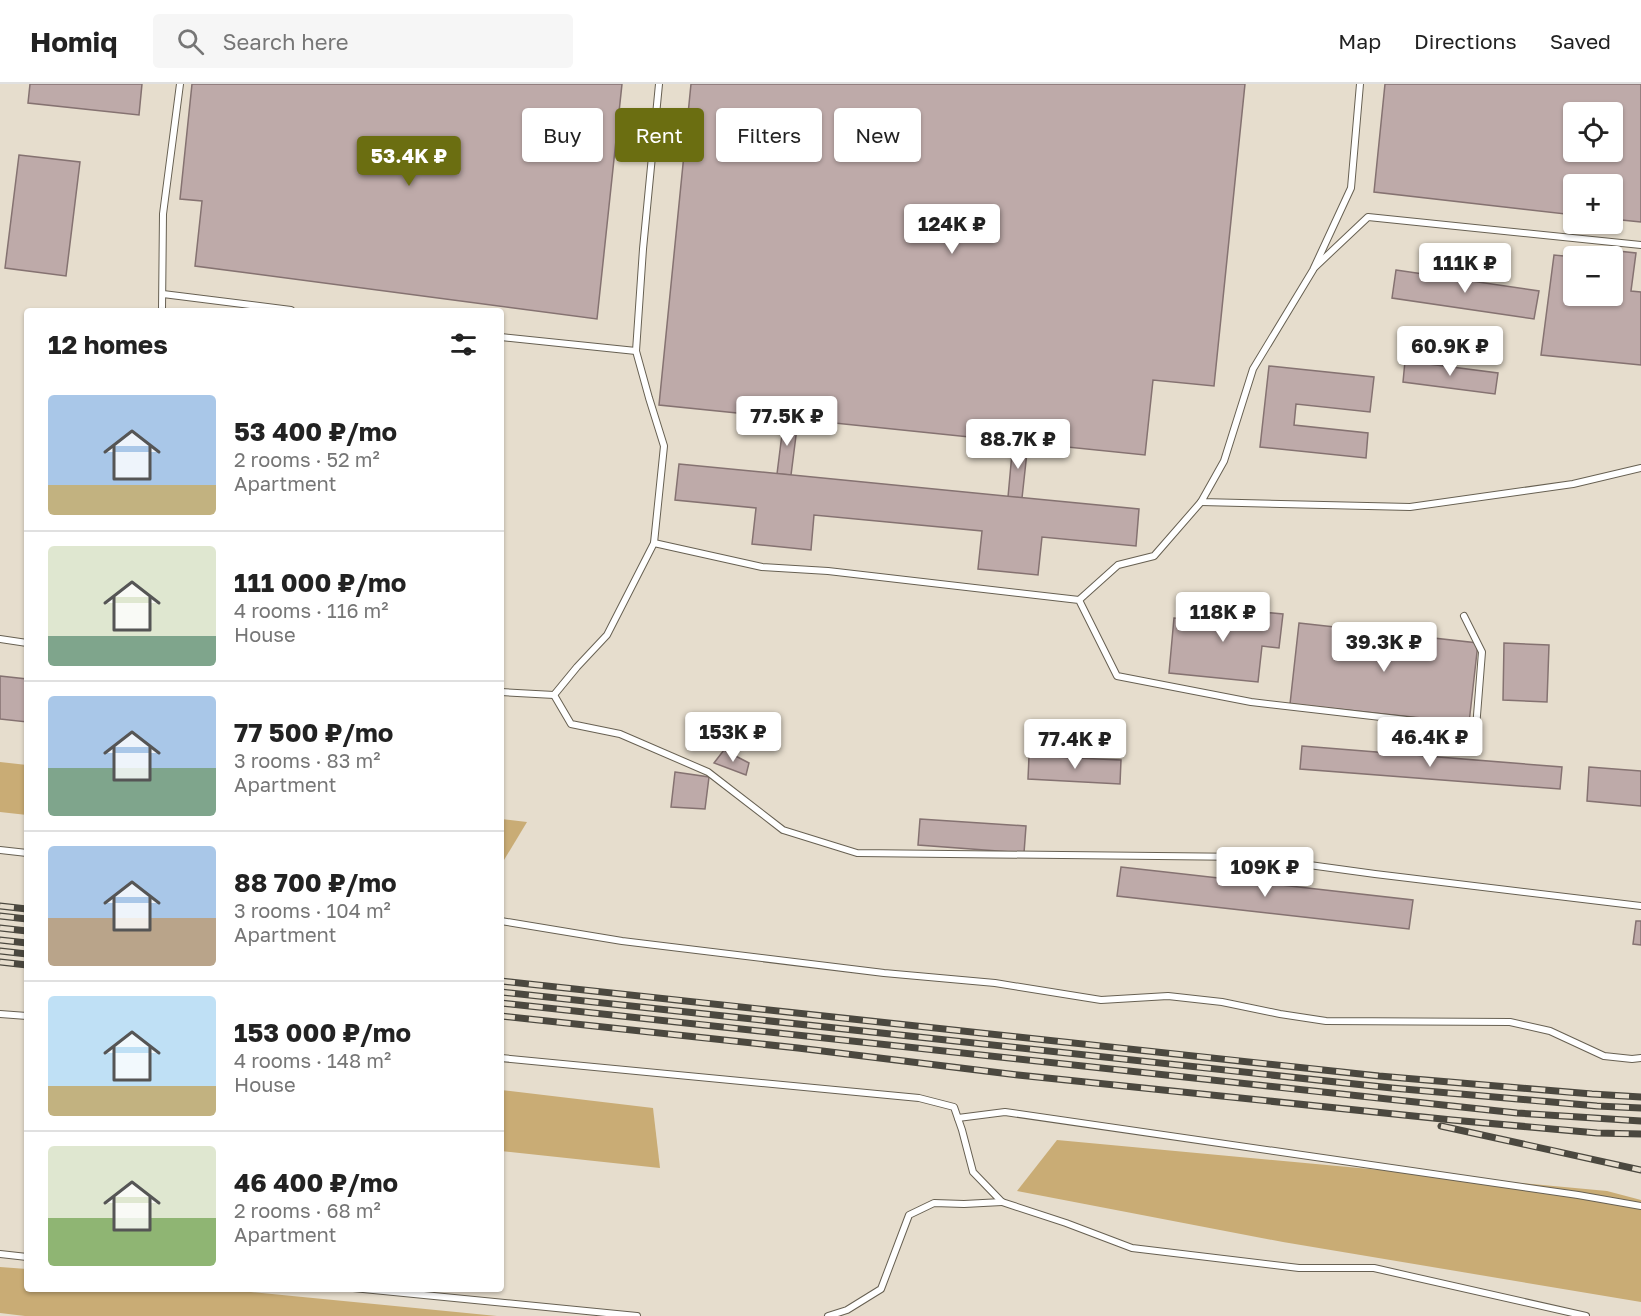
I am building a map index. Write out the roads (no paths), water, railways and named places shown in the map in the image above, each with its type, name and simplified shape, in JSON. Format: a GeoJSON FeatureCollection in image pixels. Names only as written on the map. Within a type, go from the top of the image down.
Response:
{"type":"FeatureCollection","features":[{"type":"Feature","properties":{"kind":"lane"},"geometry":{"type":"LineString","coordinates":[[162,308],[163,214],[180,84]]}},
{"type":"Feature","properties":{"kind":"lane"},"geometry":{"type":"LineString","coordinates":[[554,696],[607,635],[654,543],[664,446],[636,351],[659,84]]}},
{"type":"Feature","properties":{"kind":"lane"},"geometry":{"type":"LineString","coordinates":[[654,543],[762,567],[828,571],[1079,600],[1118,565],[1154,556],[1201,502],[1224,461],[1252,369],[1313,270],[1351,188],[1360,84]]}},
{"type":"Feature","properties":{"kind":"lane"},"geometry":{"type":"LineString","coordinates":[[1313,270],[1368,217],[1641,245]]}},
{"type":"Feature","properties":{"kind":"lane"},"geometry":{"type":"LineString","coordinates":[[163,294],[275,308]]}},
{"type":"Feature","properties":{"kind":"lane"},"geometry":{"type":"LineString","coordinates":[[504,337],[636,351]]}},
{"type":"Feature","properties":{"kind":"lane"},"geometry":{"type":"LineString","coordinates":[[1201,502],[1410,507],[1573,484],[1641,468]]}},
{"type":"Feature","properties":{"kind":"lane"},"geometry":{"type":"LineString","coordinates":[[1079,600],[1117,676],[1251,702],[1476,728],[1482,652],[1464,616]]}},
{"type":"Feature","properties":{"kind":"lane"},"geometry":{"type":"LineString","coordinates":[[0,639],[24,643]]}},
{"type":"Feature","properties":{"kind":"lane"},"geometry":{"type":"LineString","coordinates":[[504,692],[554,696]]}},
{"type":"Feature","properties":{"kind":"lane"},"geometry":{"type":"LineString","coordinates":[[554,696],[571,724],[620,734],[708,772],[783,830],[857,853],[1251,858],[1641,906]]}},
{"type":"Feature","properties":{"kind":"lane"},"geometry":{"type":"LineString","coordinates":[[0,850],[24,853]]}},
{"type":"Feature","properties":{"kind":"lane"},"geometry":{"type":"LineString","coordinates":[[504,921],[622,941],[884,973],[995,983],[1101,1000],[1168,996],[1222,1002],[1326,1021],[1510,1022],[1550,1031],[1604,1056],[1641,1058]]}},
{"type":"Feature","properties":{"kind":"lane"},"geometry":{"type":"LineString","coordinates":[[0,1014],[24,1016]]}},
{"type":"Feature","properties":{"kind":"lane"},"geometry":{"type":"LineString","coordinates":[[504,1058],[919,1098],[954,1107],[973,1172],[1002,1202]]}},
{"type":"Feature","properties":{"kind":"lane"},"geometry":{"type":"LineString","coordinates":[[958,1118],[1005,1113],[1641,1206]]}},
{"type":"Feature","properties":{"kind":"lane"},"geometry":{"type":"LineString","coordinates":[[828,1316],[847,1310],[880,1289],[909,1215],[934,1203],[1002,1202],[1132,1248],[1299,1268],[1374,1268],[1586,1316]]}},
{"type":"Feature","properties":{"kind":"lane"},"geometry":{"type":"LineString","coordinates":[[0,1254],[24,1257]]}},
{"type":"Feature","properties":{"kind":"lane"},"geometry":{"type":"LineString","coordinates":[[394,1292],[637,1316]]}},
{"type":"Feature","properties":{"kind":"railway"},"geometry":{"type":"LineString","coordinates":[[0,906],[24,909]]}},
{"type":"Feature","properties":{"kind":"railway"},"geometry":{"type":"LineString","coordinates":[[0,916],[24,919]]}},
{"type":"Feature","properties":{"kind":"railway"},"geometry":{"type":"LineString","coordinates":[[0,928],[24,931]]}},
{"type":"Feature","properties":{"kind":"railway"},"geometry":{"type":"LineString","coordinates":[[0,940],[24,943]]}},
{"type":"Feature","properties":{"kind":"railway"},"geometry":{"type":"LineString","coordinates":[[0,951],[24,954]]}},
{"type":"Feature","properties":{"kind":"railway"},"geometry":{"type":"LineString","coordinates":[[0,962],[24,965]]}},
{"type":"Feature","properties":{"kind":"railway"},"geometry":{"type":"LineString","coordinates":[[504,981],[1379,1076],[1641,1097]]}},
{"type":"Feature","properties":{"kind":"railway"},"geometry":{"type":"LineString","coordinates":[[504,992],[1392,1088],[1641,1108]]}},
{"type":"Feature","properties":{"kind":"railway"},"geometry":{"type":"LineString","coordinates":[[504,1003],[1517,1113],[1641,1121]]}},
{"type":"Feature","properties":{"kind":"railway"},"geometry":{"type":"LineString","coordinates":[[504,1016],[798,1048],[1018,1075],[1452,1120],[1597,1133],[1641,1134]]}},
{"type":"Feature","properties":{"kind":"railway"},"geometry":{"type":"LineString","coordinates":[[1441,1126],[1641,1170]]}}]}
